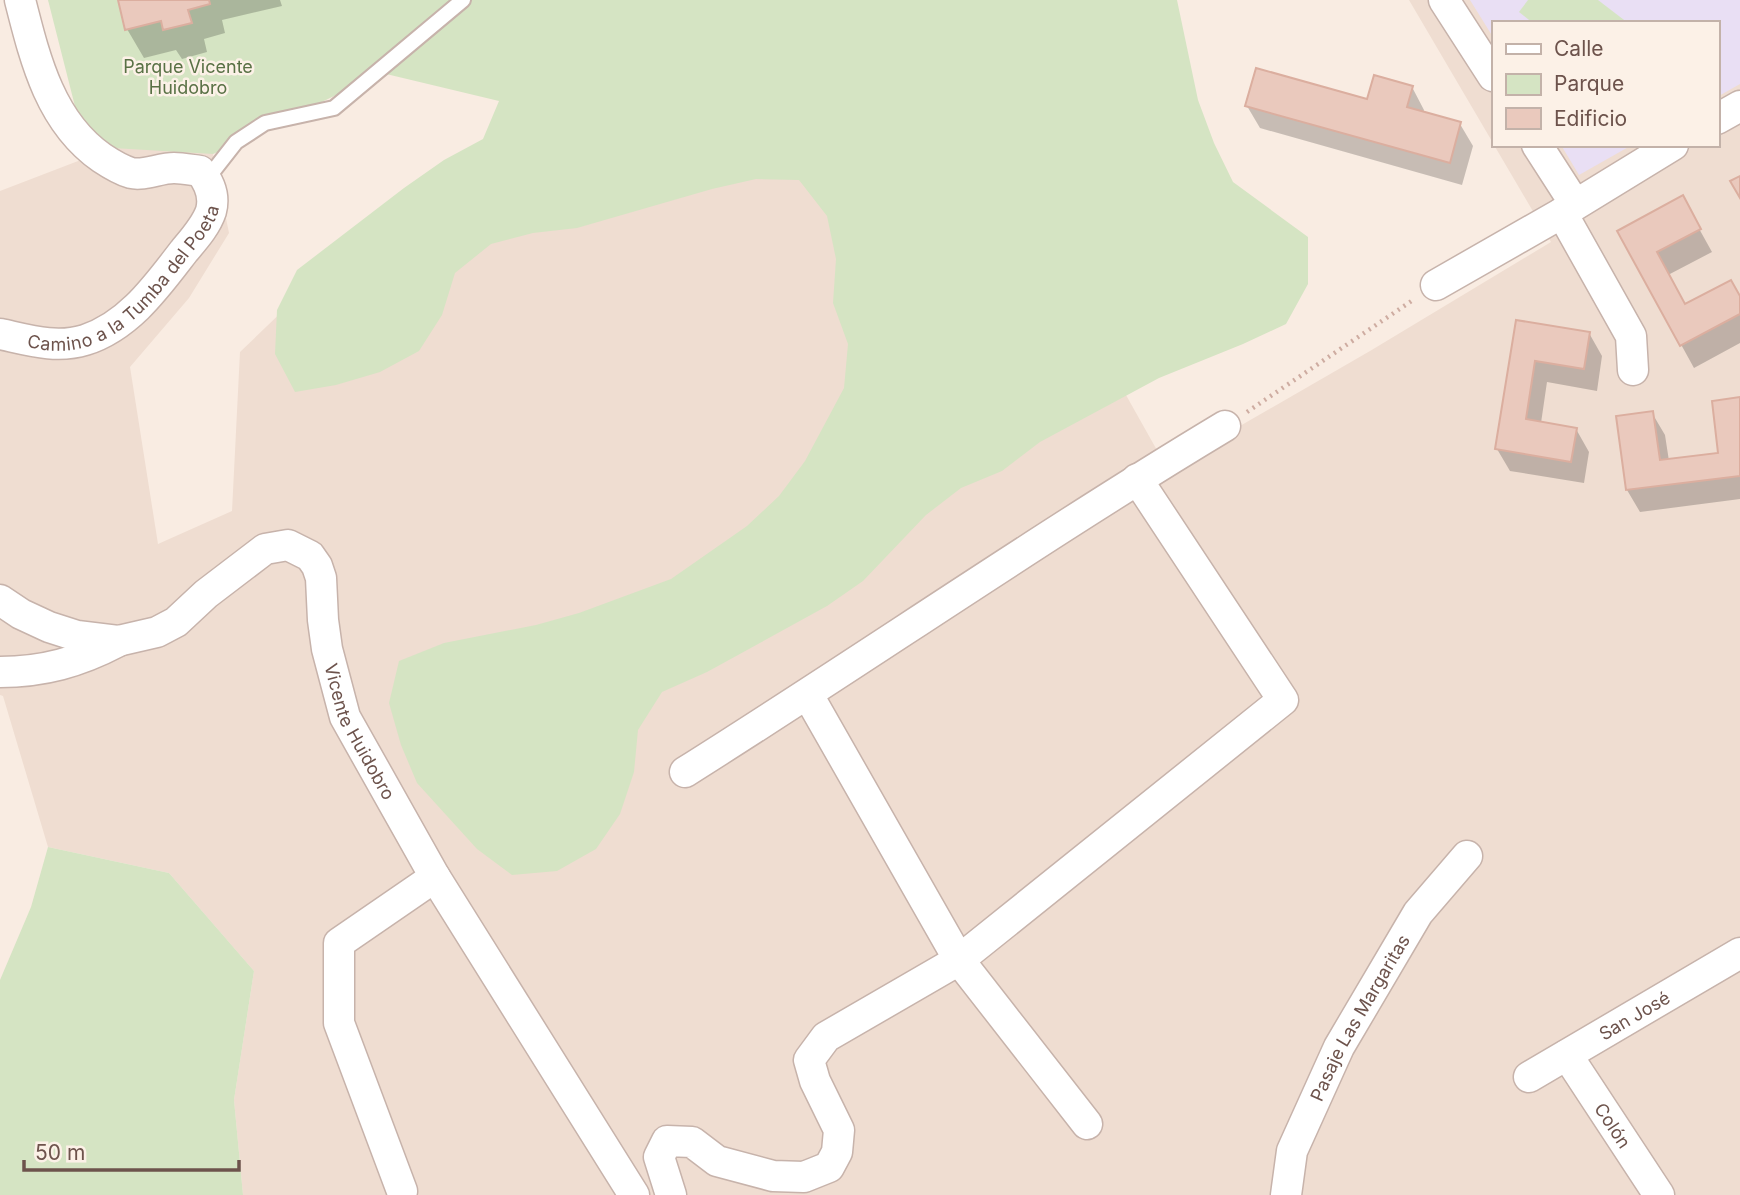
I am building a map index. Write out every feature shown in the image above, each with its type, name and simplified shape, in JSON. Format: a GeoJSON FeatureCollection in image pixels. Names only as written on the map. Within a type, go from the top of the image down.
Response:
{"type":"FeatureCollection","features":[{"type":"Feature","properties":{"kind":"street","name":"Camino a la Tumba del Poeta"},"geometry":{"type":"LineString","coordinates":[[0,334],[51,345],[68,344],[94,337],[123,319],[155,289],[202,228],[211,210],[212,200],[207,179],[200,171],[173,168],[132,173],[111,164],[74,134],[60,116],[50,96],[20,0]]}},
{"type":"Feature","properties":{"kind":"street"},"geometry":{"type":"LineString","coordinates":[[1444,0],[1492,74]]}},
{"type":"Feature","properties":{"kind":"street"},"geometry":{"type":"LineString","coordinates":[[1719,118],[1740,106]]}},
{"type":"Feature","properties":{"kind":"street"},"geometry":{"type":"LineString","coordinates":[[1538,147],[1631,336],[1633,370]]}},
{"type":"Feature","properties":{"kind":"street"},"geometry":{"type":"LineString","coordinates":[[1436,285],[1670,147]]}},
{"type":"Feature","properties":{"kind":"street"},"geometry":{"type":"LineString","coordinates":[[685,772],[808,695],[1137,479],[1226,426]]}},
{"type":"Feature","properties":{"kind":"street"},"geometry":{"type":"LineString","coordinates":[[671,1195],[659,1157],[667,1141],[692,1142],[717,1161],[773,1176],[804,1177],[830,1167],[837,1152],[839,1130],[815,1081],[809,1060],[826,1037],[959,960],[1283,700],[1137,479]]}},
{"type":"Feature","properties":{"kind":"street","name":"Vicente Huidobro"},"geometry":{"type":"LineString","coordinates":[[0,600],[49,627],[97,640],[118,641],[157,632],[176,622],[206,594],[265,549],[288,545],[310,556],[321,578],[327,649],[345,717],[435,877],[634,1195]]}},
{"type":"Feature","properties":{"kind":"street"},"geometry":{"type":"LineString","coordinates":[[0,672],[44,670],[94,654],[118,641]]}},
{"type":"Feature","properties":{"kind":"street"},"geometry":{"type":"LineString","coordinates":[[808,695],[959,960],[1087,1124]]}},
{"type":"Feature","properties":{"kind":"street","name":"Pasaje Las Margaritas"},"geometry":{"type":"LineString","coordinates":[[1286,1195],[1292,1151],[1339,1047],[1418,913],[1467,856]]}},
{"type":"Feature","properties":{"kind":"street"},"geometry":{"type":"LineString","coordinates":[[402,1191],[339,1023],[339,943],[435,877]]}},
{"type":"Feature","properties":{"kind":"street","name":"San José"},"geometry":{"type":"LineString","coordinates":[[1529,1077],[1740,953]]}},
{"type":"Feature","properties":{"kind":"street","name":"Colón"},"geometry":{"type":"LineString","coordinates":[[1567,1055],[1659,1195]]}},
{"type":"Feature","properties":{"kind":"lane"},"geometry":{"type":"LineString","coordinates":[[207,179],[236,142],[265,122],[334,108],[463,0]]}},
{"type":"Feature","properties":{"kind":"path"},"geometry":{"type":"LineString","coordinates":[[1226,426],[1436,285]]}},
{"type":"Feature","properties":{"kind":"shaded area"},"geometry":{"type":"Polygon","coordinates":[[[48,0],[382,73],[213,154],[229,233],[189,298],[130,367],[158,544],[232,511],[240,352],[316,279],[904,0],[1167,468],[1370,351],[1551,242],[1495,147],[1719,147],[1719,21],[1492,21],[1492,141],[1409,0],[1740,0],[1740,1195],[243,1195],[234,1100],[254,971],[169,873],[48,847],[3,696],[0,695],[0,191],[112,148],[48,0]]]}},
{"type":"Feature","properties":{"kind":"shaded area"},"geometry":{"type":"Polygon","coordinates":[[[1470,0],[1740,0],[1740,84],[1719,96],[1719,21],[1492,21],[1492,35],[1470,0]]]}},
{"type":"Feature","properties":{"kind":"shaded area"},"geometry":{"type":"Polygon","coordinates":[[[1562,147],[1628,147],[1579,175],[1562,147]]]}},
{"type":"Feature","properties":{"kind":"green space","name":"Parque Vicente Huidobro"},"geometry":{"type":"Polygon","coordinates":[[[48,0],[1177,0],[1198,100],[1214,143],[1233,182],[1308,237],[1308,284],[1286,324],[1159,378],[1040,442],[1002,471],[961,488],[926,515],[863,581],[827,606],[707,672],[662,692],[638,730],[634,772],[620,814],[596,849],[557,871],[512,875],[477,849],[417,783],[401,745],[389,703],[399,661],[444,643],[536,625],[579,613],[671,579],[747,526],[779,496],[805,461],[844,388],[848,344],[833,303],[836,259],[827,216],[799,180],[756,179],[577,228],[533,233],[491,244],[455,273],[442,315],[419,351],[380,372],[336,385],[295,392],[275,354],[277,310],[297,270],[404,188],[444,160],[483,139],[499,101],[382,73],[213,154],[113,148],[81,130],[48,0]]]}},
{"type":"Feature","properties":{"kind":"green space"},"geometry":{"type":"Polygon","coordinates":[[[1528,0],[1598,0],[1625,21],[1530,21],[1519,12],[1528,0]]]}},
{"type":"Feature","properties":{"kind":"green space"},"geometry":{"type":"Polygon","coordinates":[[[48,847],[169,873],[254,971],[234,1100],[243,1195],[0,1195],[0,980],[31,907],[48,847]]]}},
{"type":"Feature","properties":{"kind":"building"},"geometry":{"type":"Polygon","coordinates":[[[118,0],[209,0],[210,4],[188,10],[192,23],[163,30],[161,21],[125,30],[118,0]]]}},
{"type":"Feature","properties":{"kind":"building"},"geometry":{"type":"Polygon","coordinates":[[[1256,68],[1367,99],[1374,75],[1413,86],[1407,107],[1461,122],[1450,163],[1245,106],[1256,68]]]}},
{"type":"Feature","properties":{"kind":"building"},"geometry":{"type":"Polygon","coordinates":[[[1740,176],[1740,198],[1730,181],[1740,176]]]}},
{"type":"Feature","properties":{"kind":"building"},"geometry":{"type":"Polygon","coordinates":[[[1683,195],[1701,229],[1657,252],[1685,304],[1731,280],[1740,296],[1740,314],[1680,346],[1617,231],[1683,195]]]}},
{"type":"Feature","properties":{"kind":"building"},"geometry":{"type":"Polygon","coordinates":[[[1516,320],[1590,332],[1584,369],[1535,361],[1526,419],[1577,428],[1571,462],[1495,449],[1516,320]]]}},
{"type":"Feature","properties":{"kind":"building"},"geometry":{"type":"Polygon","coordinates":[[[1740,397],[1740,476],[1626,490],[1616,416],[1653,411],[1660,460],[1718,453],[1712,401],[1740,397]]]}}]}
